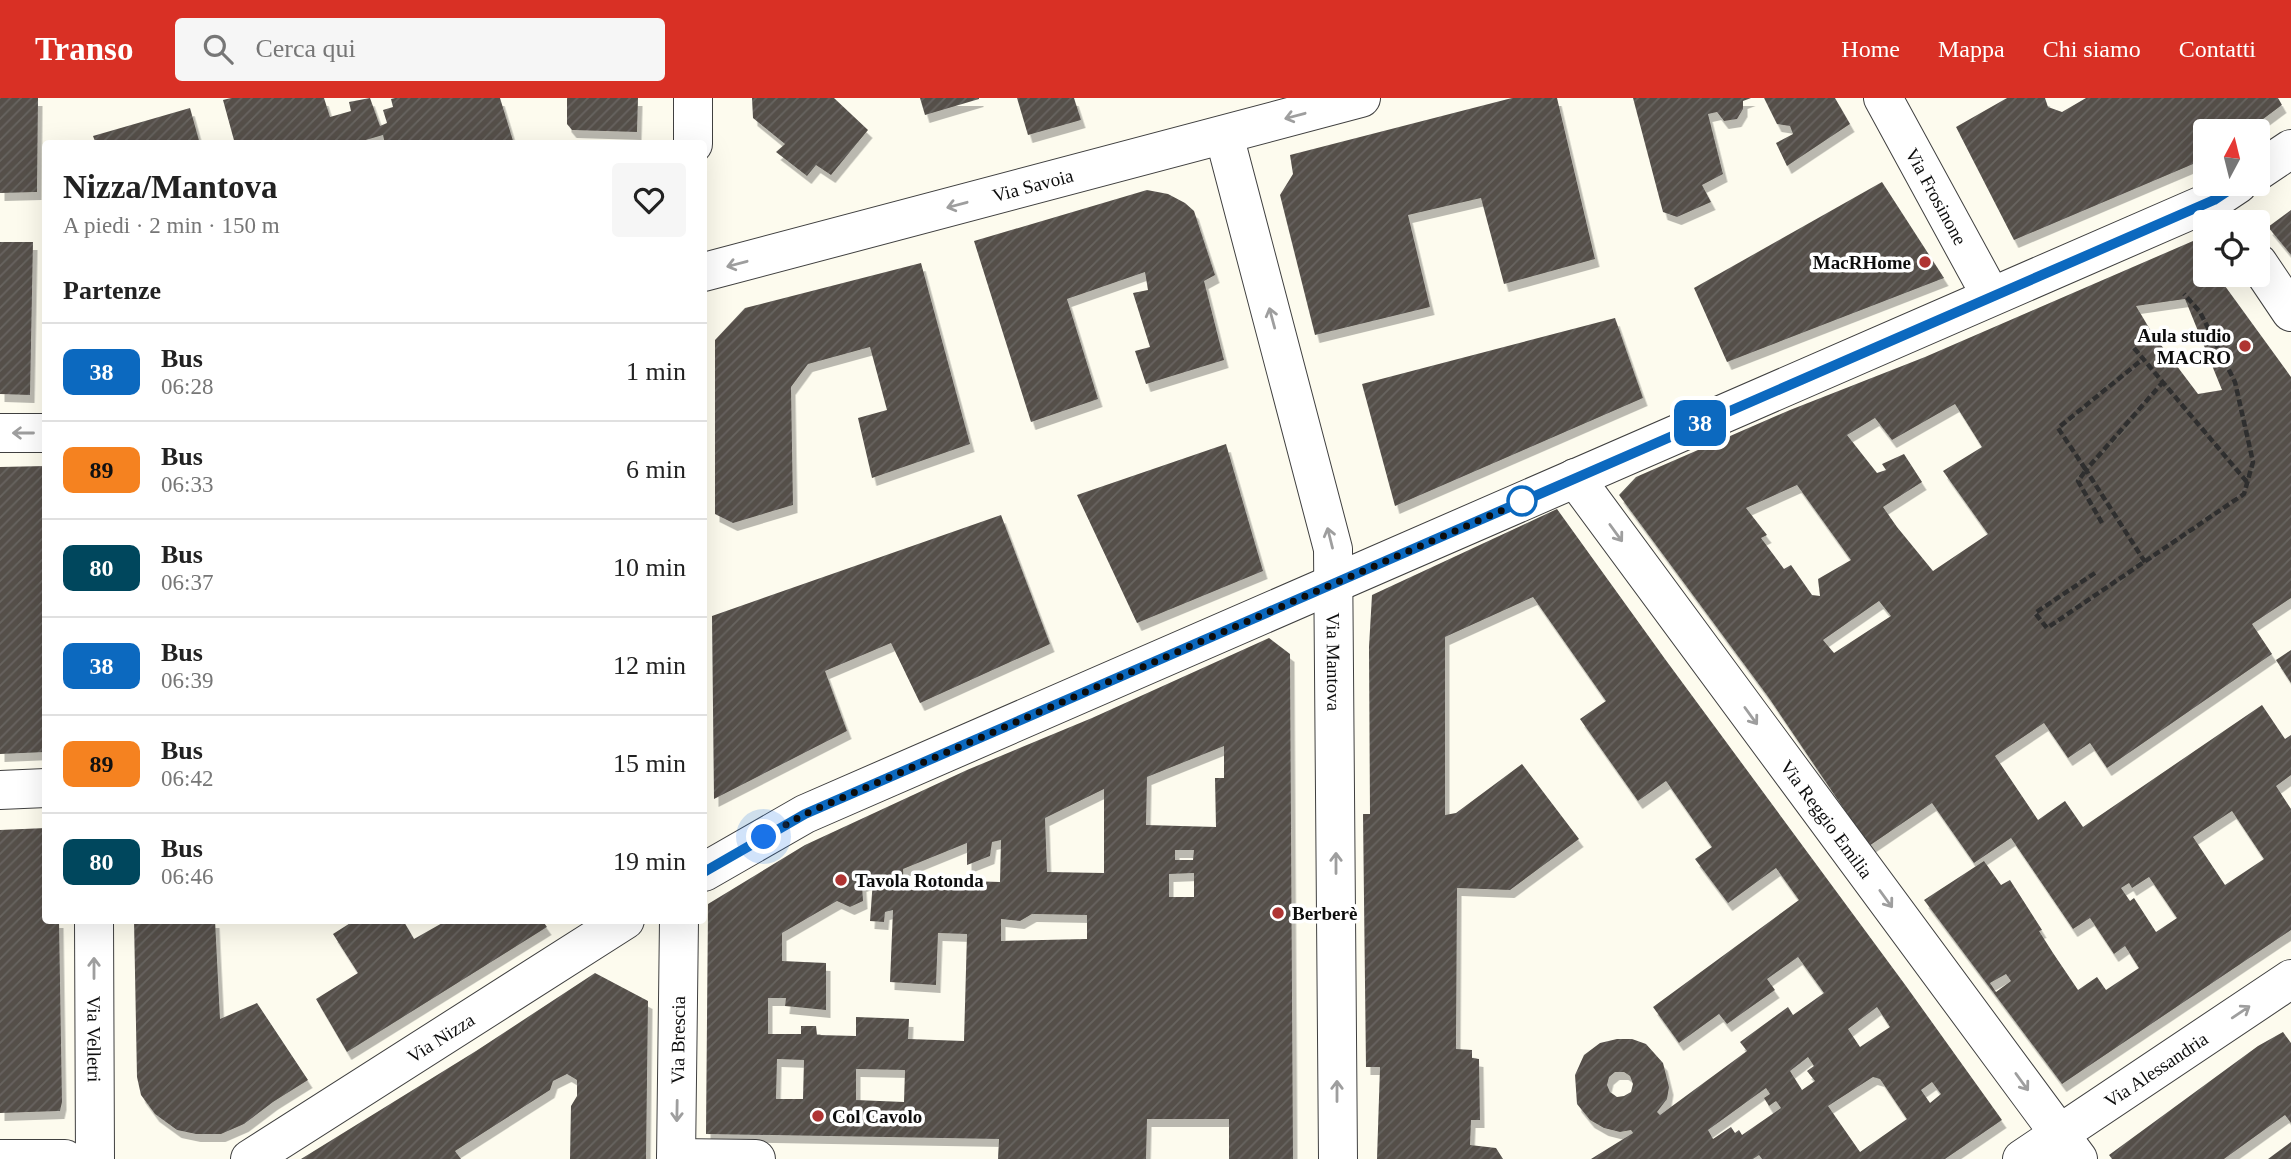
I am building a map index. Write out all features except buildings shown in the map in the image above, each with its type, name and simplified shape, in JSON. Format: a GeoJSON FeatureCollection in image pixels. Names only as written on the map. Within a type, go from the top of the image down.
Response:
{"type":"FeatureCollection","features":[{"type":"Feature","properties":{"kind":"street"},"geometry":{"type":"LineString","coordinates":[[693,98],[693,140]]}},
{"type":"Feature","properties":{"kind":"street","name":"Via Savoia"},"geometry":{"type":"LineString","coordinates":[[707,271],[1361,98]]}},
{"type":"Feature","properties":{"kind":"street","name":"Via Frosinone"},"geometry":{"type":"LineString","coordinates":[[1883,98],[1991,296]]}},
{"type":"Feature","properties":{"kind":"street","name":"Via Mantova"},"geometry":{"type":"LineString","coordinates":[[1224,135],[1333,549],[1338,1159]]}},
{"type":"Feature","properties":{"kind":"street"},"geometry":{"type":"LineString","coordinates":[[2270,163],[2291,149]]}},
{"type":"Feature","properties":{"kind":"street"},"geometry":{"type":"LineString","coordinates":[[707,870],[805,814],[1991,296],[2227,202]]}},
{"type":"Feature","properties":{"kind":"street"},"geometry":{"type":"LineString","coordinates":[[2270,281],[2291,312]]}},
{"type":"Feature","properties":{"kind":"street"},"geometry":{"type":"LineString","coordinates":[[0,433],[42,433]]}},
{"type":"Feature","properties":{"kind":"street","name":"Via Reggio Emilia"},"geometry":{"type":"LineString","coordinates":[[1576,478],[2069,1147]]}},
{"type":"Feature","properties":{"kind":"street"},"geometry":{"type":"LineString","coordinates":[[0,790],[42,788]]}},
{"type":"Feature","properties":{"kind":"street","name":"Via Velletri"},"geometry":{"type":"LineString","coordinates":[[94,924],[95,1159]]}},
{"type":"Feature","properties":{"kind":"street","name":"Via Nizza"},"geometry":{"type":"LineString","coordinates":[[243,1158],[619,924]]}},
{"type":"Feature","properties":{"kind":"street","name":"Via Brescia"},"geometry":{"type":"LineString","coordinates":[[676,1158],[679,924]]}},
{"type":"Feature","properties":{"kind":"street","name":"Via Alessandria"},"geometry":{"type":"LineString","coordinates":[[2022,1159],[2069,1147],[2291,979]]}},
{"type":"Feature","properties":{"kind":"street"},"geometry":{"type":"LineString","coordinates":[[0,1158],[65,1159]]}},
{"type":"Feature","properties":{"kind":"street"},"geometry":{"type":"LineString","coordinates":[[676,1158],[756,1159]]}},
{"type":"Feature","properties":{"kind":"path"},"geometry":{"type":"LineString","coordinates":[[2095,573],[2035,613],[2047,628],[2245,494],[2253,462],[2235,382],[2200,312],[2184,294]]}},
{"type":"Feature","properties":{"kind":"path"},"geometry":{"type":"LineString","coordinates":[[2134,348],[2247,482]]}},
{"type":"Feature","properties":{"kind":"path"},"geometry":{"type":"LineString","coordinates":[[2143,359],[2057,428],[2145,562]]}},
{"type":"Feature","properties":{"kind":"path"},"geometry":{"type":"LineString","coordinates":[[2102,523],[2078,481],[2163,382]]}},
{"type":"Feature","properties":{"kind":"bus line","name":"38"},"geometry":{"type":"LineString","coordinates":[[707,870],[805,814],[2220,196]]}},
{"type":"Feature","properties":{"kind":"place","name":"MacRHome"},"geometry":{"type":"Point","coordinates":[1925,262]}},
{"type":"Feature","properties":{"kind":"place","name":"Aula studio MACRO"},"geometry":{"type":"Point","coordinates":[2245,346]}},
{"type":"Feature","properties":{"kind":"place","name":"Tavola Rotonda"},"geometry":{"type":"Point","coordinates":[841,880]}},
{"type":"Feature","properties":{"kind":"place","name":"Berberè"},"geometry":{"type":"Point","coordinates":[1278,913]}},
{"type":"Feature","properties":{"kind":"place","name":"Col Cavolo"},"geometry":{"type":"Point","coordinates":[818,1116]}},
{"type":"Feature","properties":{"kind":"route"},"geometry":{"type":"LineString","coordinates":[[764,837],[805,814],[1526,500],[1522,501]]}}]}
